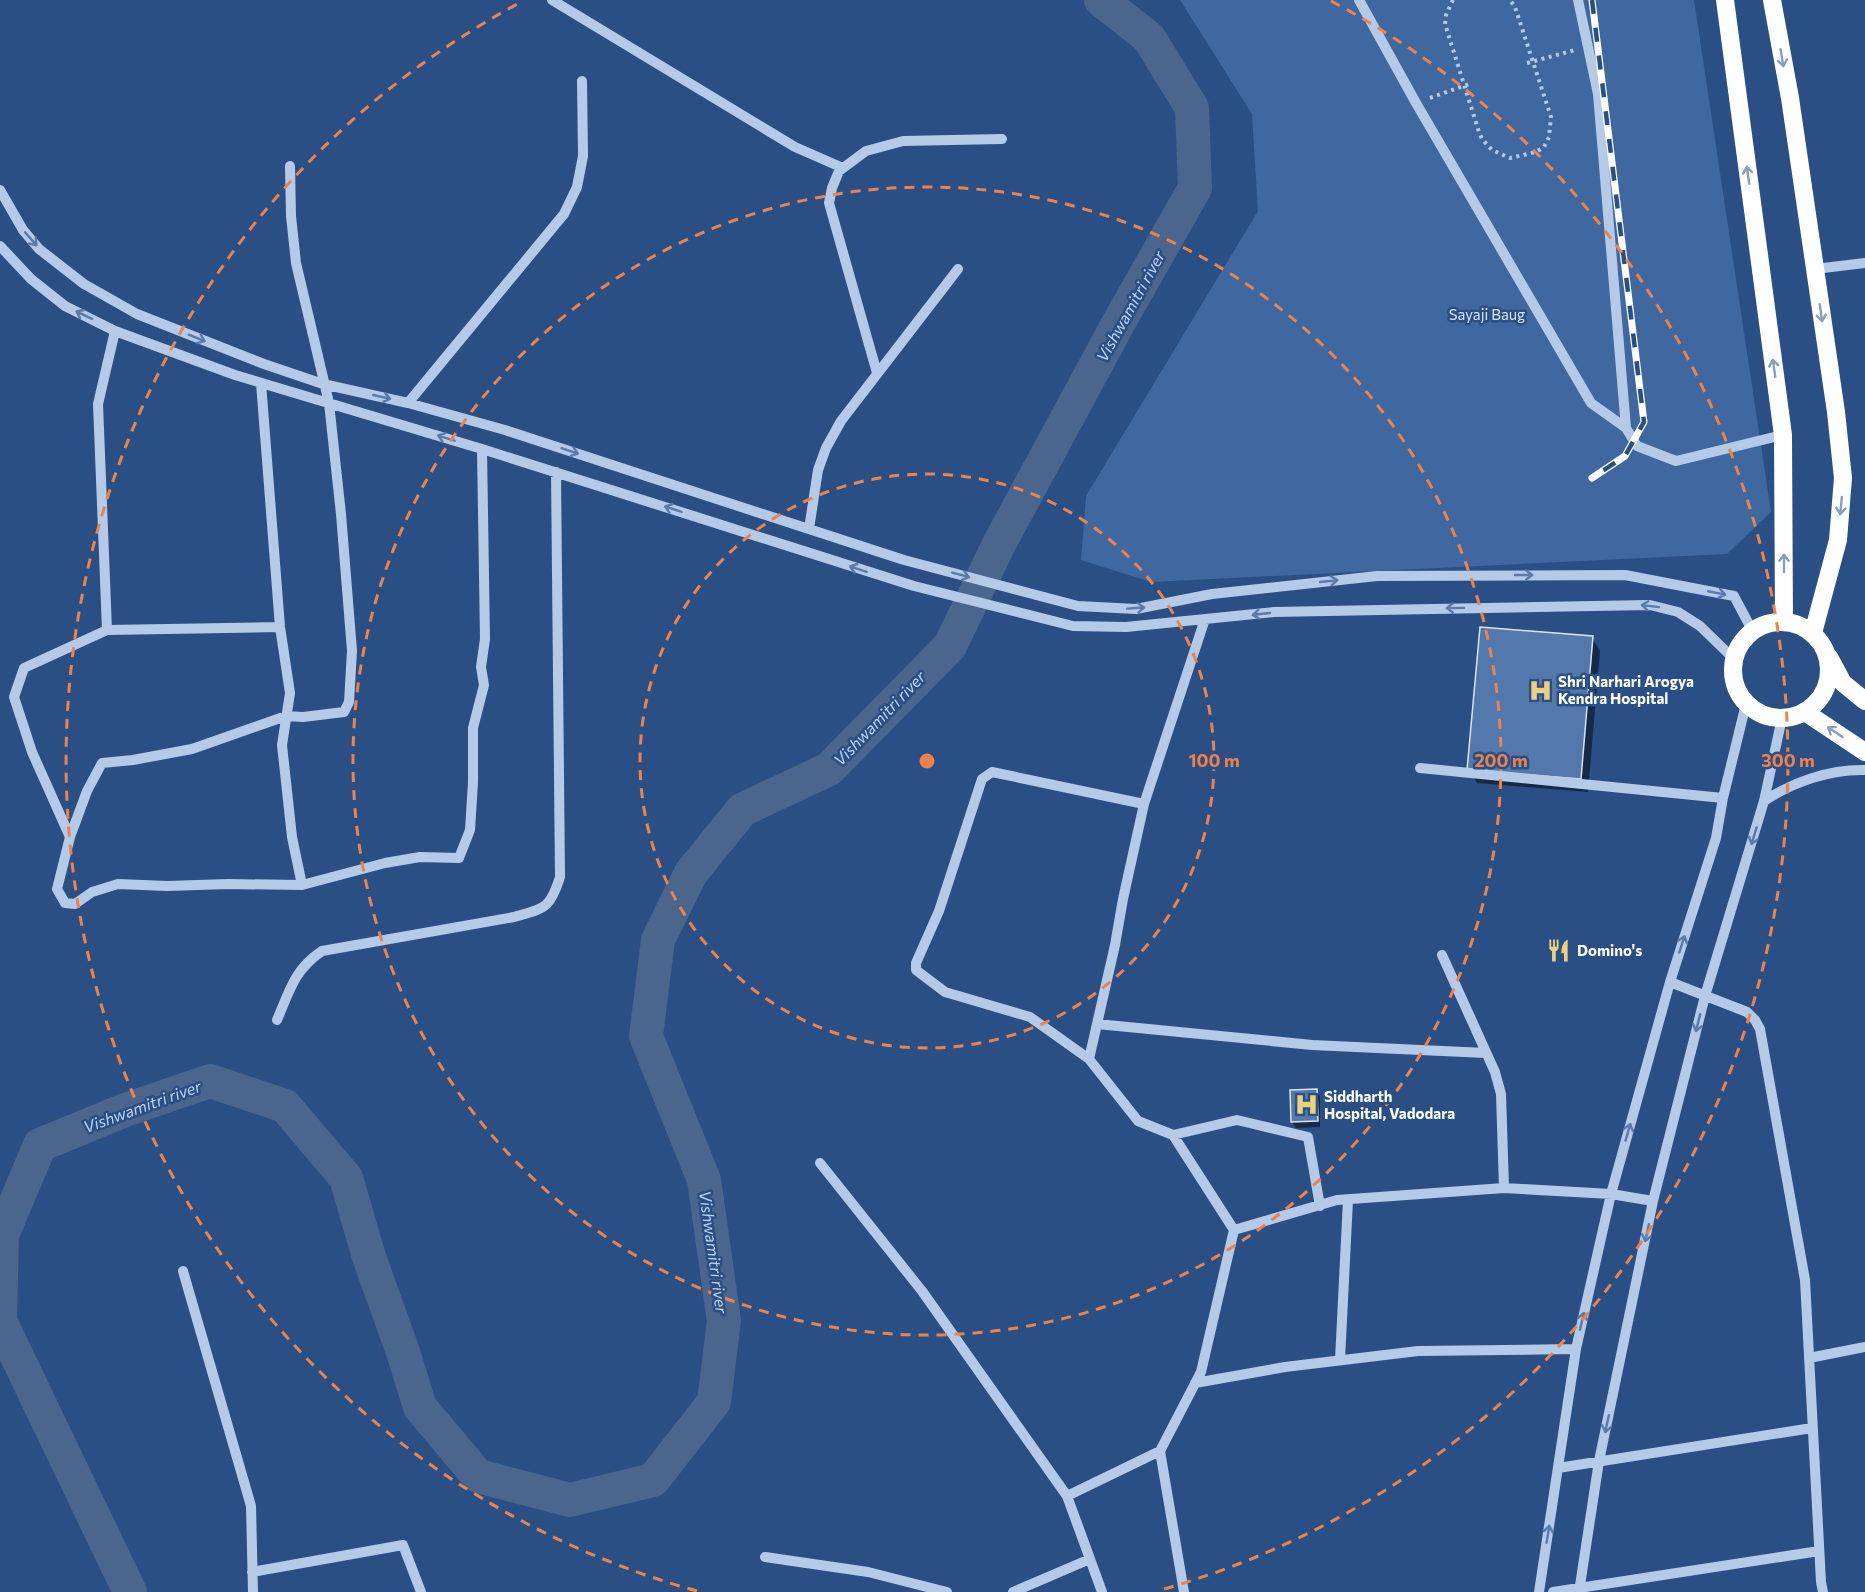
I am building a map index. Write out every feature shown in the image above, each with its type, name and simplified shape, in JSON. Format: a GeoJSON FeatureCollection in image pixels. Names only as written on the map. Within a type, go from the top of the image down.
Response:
{"type":"FeatureCollection","features":[{"type":"Feature","properties":{"kind":"highway"},"geometry":{"type":"LineString","coordinates":[[1725,0],[1783,435],[1785,621]]}},
{"type":"Feature","properties":{"kind":"highway"},"geometry":{"type":"LineString","coordinates":[[1772,0],[1790,98],[1836,412],[1843,478],[1838,540],[1818,639],[1828,659],[1829,674],[1825,689],[1817,702],[1805,712],[1790,718],[1774,718],[1759,714],[1746,704],[1736,691],[1732,675],[1733,658],[1740,642],[1752,630],[1773,622],[1785,621],[1799,625],[1818,639],[1844,683],[1865,700]]}},
{"type":"Feature","properties":{"kind":"highway"},"geometry":{"type":"LineString","coordinates":[[1805,712],[1865,752]]}},
{"type":"Feature","properties":{"kind":"street"},"geometry":{"type":"LineString","coordinates":[[552,0],[795,147],[843,168]]}},
{"type":"Feature","properties":{"kind":"street"},"geometry":{"type":"LineString","coordinates":[[1359,0],[1416,103],[1591,403],[1626,428],[1637,446],[1676,461],[1783,435]]}},
{"type":"Feature","properties":{"kind":"street"},"geometry":{"type":"LineString","coordinates":[[1578,0],[1598,94],[1626,428]]}},
{"type":"Feature","properties":{"kind":"street"},"geometry":{"type":"LineString","coordinates":[[408,403],[564,214],[577,187],[583,156],[582,81]]}},
{"type":"Feature","properties":{"kind":"street"},"geometry":{"type":"LineString","coordinates":[[877,373],[829,203],[839,171],[866,151],[903,141],[1002,139]]}},
{"type":"Feature","properties":{"kind":"street"},"geometry":{"type":"LineString","coordinates":[[290,166],[291,216],[296,263],[329,403],[352,651],[349,702],[344,712],[303,717],[286,716],[192,749],[133,760],[102,763],[87,791],[70,837],[57,889],[65,903],[75,904],[92,891],[118,884],[302,885],[385,862],[420,856],[459,858],[470,830],[473,728],[484,685],[481,667],[485,639],[482,449]]}},
{"type":"Feature","properties":{"kind":"street"},"geometry":{"type":"LineString","coordinates":[[0,190],[23,230],[34,243],[84,284],[137,314],[264,364],[323,384],[408,403],[505,430],[904,560],[1078,606],[1136,609],[1212,594],[1377,576],[1625,575],[1734,596],[1752,630]]}},
{"type":"Feature","properties":{"kind":"street"},"geometry":{"type":"LineString","coordinates":[[0,246],[31,279],[65,306],[115,331],[261,383],[556,472],[914,586],[1073,626],[1126,627],[1274,612],[1650,605],[1678,612],[1693,621],[1733,658]]}},
{"type":"Feature","properties":{"kind":"street"},"geometry":{"type":"LineString","coordinates":[[1815,269],[1865,263]]}},
{"type":"Feature","properties":{"kind":"street"},"geometry":{"type":"LineString","coordinates":[[809,529],[818,470],[840,421],[958,269]]}},
{"type":"Feature","properties":{"kind":"street"},"geometry":{"type":"LineString","coordinates":[[107,630],[98,404],[115,331]]}},
{"type":"Feature","properties":{"kind":"street"},"geometry":{"type":"LineString","coordinates":[[261,383],[280,627],[290,693],[282,745],[292,837],[302,885]]}},
{"type":"Feature","properties":{"kind":"street"},"geometry":{"type":"LineString","coordinates":[[277,1020],[294,979],[307,962],[322,951],[514,918],[540,910],[554,897],[561,877],[556,472]]}},
{"type":"Feature","properties":{"kind":"street"},"geometry":{"type":"LineString","coordinates":[[1089,1059],[1144,804],[1205,619]]}},
{"type":"Feature","properties":{"kind":"street"},"geometry":{"type":"LineString","coordinates":[[70,837],[32,752],[14,697],[24,668],[107,630],[280,627]]}},
{"type":"Feature","properties":{"kind":"street"},"geometry":{"type":"LineString","coordinates":[[1539,1592],[1576,1349],[1611,1194],[1670,982],[1716,838],[1723,798],[1746,704]]}},
{"type":"Feature","properties":{"kind":"street"},"geometry":{"type":"LineString","coordinates":[[1579,1590],[1599,1461],[1653,1201],[1705,996],[1764,801],[1782,718]]}},
{"type":"Feature","properties":{"kind":"street"},"geometry":{"type":"LineString","coordinates":[[1420,768],[1723,798]]}},
{"type":"Feature","properties":{"kind":"street"},"geometry":{"type":"LineString","coordinates":[[1764,801],[1807,780],[1831,773],[1865,770]]}},
{"type":"Feature","properties":{"kind":"street"},"geometry":{"type":"LineString","coordinates":[[1144,804],[992,772],[982,779],[939,911],[916,963],[916,970],[945,992],[1030,1017],[1089,1059],[1138,1121],[1173,1135],[1237,1120],[1308,1137],[1320,1206]]}},
{"type":"Feature","properties":{"kind":"street"},"geometry":{"type":"LineString","coordinates":[[1442,955],[1495,1072],[1501,1094],[1504,1188]]}},
{"type":"Feature","properties":{"kind":"street"},"geometry":{"type":"LineString","coordinates":[[1670,982],[1747,1012],[1760,1029],[1804,1280],[1823,1592]]}},
{"type":"Feature","properties":{"kind":"street"},"geometry":{"type":"LineString","coordinates":[[1097,1024],[1312,1045],[1486,1053]]}},
{"type":"Feature","properties":{"kind":"street"},"geometry":{"type":"LineString","coordinates":[[1173,1135],[1234,1230],[1201,1372],[1160,1451],[1184,1592]]}},
{"type":"Feature","properties":{"kind":"street"},"geometry":{"type":"LineString","coordinates":[[820,1163],[922,1291],[1067,1496],[1102,1592]]}},
{"type":"Feature","properties":{"kind":"street"},"geometry":{"type":"LineString","coordinates":[[1234,1230],[1337,1200],[1504,1188],[1611,1194],[1653,1201]]}},
{"type":"Feature","properties":{"kind":"street"},"geometry":{"type":"LineString","coordinates":[[1340,1360],[1348,1200]]}},
{"type":"Feature","properties":{"kind":"street"},"geometry":{"type":"LineString","coordinates":[[183,1271],[251,1506],[253,1592]]}},
{"type":"Feature","properties":{"kind":"street"},"geometry":{"type":"LineString","coordinates":[[1809,1358],[1865,1347]]}},
{"type":"Feature","properties":{"kind":"street"},"geometry":{"type":"LineString","coordinates":[[1195,1383],[1285,1367],[1418,1351],[1576,1349]]}},
{"type":"Feature","properties":{"kind":"street"},"geometry":{"type":"LineString","coordinates":[[1558,1468],[1812,1428]]}},
{"type":"Feature","properties":{"kind":"street"},"geometry":{"type":"LineString","coordinates":[[1067,1496],[1160,1451]]}},
{"type":"Feature","properties":{"kind":"street"},"geometry":{"type":"LineString","coordinates":[[252,1572],[403,1545],[421,1592]]}},
{"type":"Feature","properties":{"kind":"street"},"geometry":{"type":"LineString","coordinates":[[1553,1592],[1579,1590],[1819,1551]]}},
{"type":"Feature","properties":{"kind":"street"},"geometry":{"type":"LineString","coordinates":[[765,1557],[868,1572],[947,1592]]}},
{"type":"Feature","properties":{"kind":"street"},"geometry":{"type":"LineString","coordinates":[[1014,1592],[1090,1559]]}},
{"type":"Feature","properties":{"kind":"path"},"geometry":{"type":"LineString","coordinates":[[1453,0],[1446,15],[1445,24],[1482,139],[1492,150],[1510,158],[1536,152],[1544,147],[1551,128],[1551,117],[1534,61],[1515,7],[1510,0]]}},
{"type":"Feature","properties":{"kind":"path"},"geometry":{"type":"LineString","coordinates":[[1527,63],[1588,47]]}},
{"type":"Feature","properties":{"kind":"path"},"geometry":{"type":"LineString","coordinates":[[1416,103],[1472,83]]}},
{"type":"Feature","properties":{"kind":"green space","name":"Sayaji Baug"},"geometry":{"type":"Polygon","coordinates":[[[1180,0],[1694,0],[1771,512],[1727,554],[1151,582],[1081,560],[1086,496],[1258,211],[1252,114],[1180,0]]]}},
{"type":"Feature","properties":{"kind":"building"},"geometry":{"type":"Polygon","coordinates":[[[1480,627],[1593,636],[1581,779],[1467,770],[1480,627]]]}},
{"type":"Feature","properties":{"kind":"building"},"geometry":{"type":"Polygon","coordinates":[[[1317,1089],[1318,1121],[1291,1122],[1290,1090],[1317,1089]]]}},
{"type":"Feature","properties":{"kind":"waterway","name":"Vishwamitri river"},"geometry":{"type":"LineString","coordinates":[[130,1592],[0,1321],[2,1235],[40,1145],[125,1110],[210,1081],[285,1106],[346,1178],[369,1257],[420,1407],[478,1476],[570,1500],[653,1480],[714,1402],[724,1321],[704,1180],[646,1036],[658,940],[691,873],[742,810],[829,769],[950,646],[999,544],[1119,322],[1195,188],[1192,108],[1149,38],[1101,0]]}},
{"type":"Feature","properties":{"kind":"railway"},"geometry":{"type":"LineString","coordinates":[[1592,0],[1644,422],[1625,456],[1592,478]]}},
{"type":"Feature","properties":{"kind":"place","name":"Shri Narhari Arogya Kendra Hospital"},"geometry":{"type":"Point","coordinates":[1540,690]}},
{"type":"Feature","properties":{"kind":"place","name":"Domino's"},"geometry":{"type":"Point","coordinates":[1559,950]}},
{"type":"Feature","properties":{"kind":"place","name":"Siddharth Hospital, Vadodara"},"geometry":{"type":"Point","coordinates":[1306,1105]}}]}
